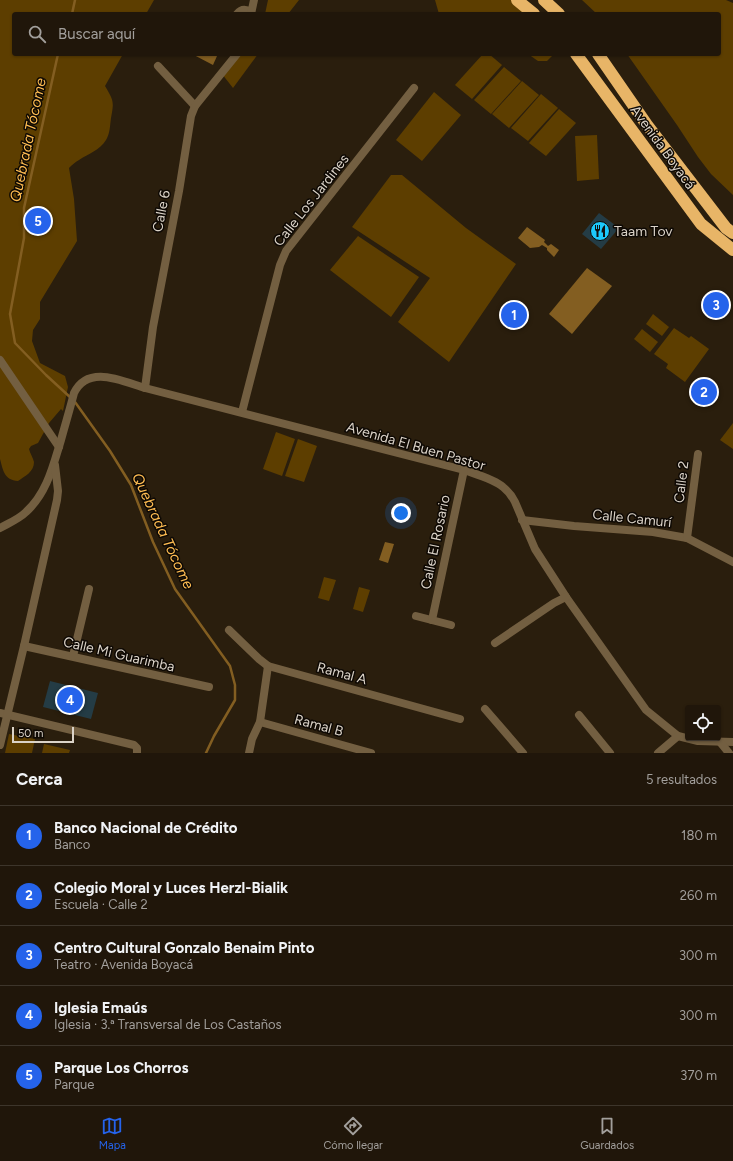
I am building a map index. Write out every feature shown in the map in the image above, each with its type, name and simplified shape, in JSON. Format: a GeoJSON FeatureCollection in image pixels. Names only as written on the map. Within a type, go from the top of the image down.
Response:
{"type":"FeatureCollection","features":[{"type":"Feature","properties":{"kind":"highway"},"geometry":{"type":"LineString","coordinates":[[517,0],[532,12]]}},
{"type":"Feature","properties":{"kind":"highway"},"geometry":{"type":"LineString","coordinates":[[544,0],[557,12]]}},
{"type":"Feature","properties":{"kind":"highway","name":"Avenida Boyacá"},"geometry":{"type":"LineString","coordinates":[[577,56],[701,224],[733,250]]}},
{"type":"Feature","properties":{"kind":"highway","name":"Avenida Boyacá"},"geometry":{"type":"LineString","coordinates":[[599,56],[647,125],[726,228],[733,233]]}},
{"type":"Feature","properties":{"kind":"street"},"geometry":{"type":"LineString","coordinates":[[251,12],[254,0]]}},
{"type":"Feature","properties":{"kind":"street"},"geometry":{"type":"LineString","coordinates":[[240,12],[242,10],[249,12]]}},
{"type":"Feature","properties":{"kind":"street","name":"Calle 6"},"geometry":{"type":"LineString","coordinates":[[145,388],[153,327],[191,116],[195,106],[235,56]]}},
{"type":"Feature","properties":{"kind":"street"},"geometry":{"type":"LineString","coordinates":[[158,66],[195,106]]}},
{"type":"Feature","properties":{"kind":"street","name":"Calle Los Jardines"},"geometry":{"type":"LineString","coordinates":[[242,412],[280,265],[286,251],[414,88]]}},
{"type":"Feature","properties":{"kind":"street"},"geometry":{"type":"LineString","coordinates":[[0,360],[59,447]]}},
{"type":"Feature","properties":{"kind":"street","name":"Avenida El Buen Pastor"},"geometry":{"type":"LineString","coordinates":[[0,528],[19,518],[33,505],[44,489],[55,461],[74,393],[77,387],[87,378],[100,376],[464,470],[503,486],[515,502],[535,549],[566,597],[646,710],[678,736],[698,741],[733,742]]}},
{"type":"Feature","properties":{"kind":"street","name":"Calle 2"},"geometry":{"type":"LineString","coordinates":[[687,538],[698,454]]}},
{"type":"Feature","properties":{"kind":"street"},"geometry":{"type":"LineString","coordinates":[[0,745],[4,714],[24,646],[57,500],[58,491],[55,461]]}},
{"type":"Feature","properties":{"kind":"street","name":"Calle El Rosario"},"geometry":{"type":"LineString","coordinates":[[432,620],[464,470]]}},
{"type":"Feature","properties":{"kind":"street","name":"Calle Camurí"},"geometry":{"type":"LineString","coordinates":[[522,520],[574,526],[653,532],[687,538],[733,562]]}},
{"type":"Feature","properties":{"kind":"street"},"geometry":{"type":"LineString","coordinates":[[73,656],[89,590]]}},
{"type":"Feature","properties":{"kind":"street"},"geometry":{"type":"LineString","coordinates":[[495,643],[554,603],[566,597]]}},
{"type":"Feature","properties":{"kind":"street"},"geometry":{"type":"LineString","coordinates":[[416,616],[451,625]]}},
{"type":"Feature","properties":{"kind":"street","name":"Ramal A"},"geometry":{"type":"LineString","coordinates":[[229,630],[268,666],[460,718]]}},
{"type":"Feature","properties":{"kind":"street","name":"Calle Mi Guarimba"},"geometry":{"type":"LineString","coordinates":[[24,646],[209,687]]}},
{"type":"Feature","properties":{"kind":"street"},"geometry":{"type":"LineString","coordinates":[[249,753],[252,739],[260,722],[268,666]]}},
{"type":"Feature","properties":{"kind":"street"},"geometry":{"type":"LineString","coordinates":[[486,709],[523,753]]}},
{"type":"Feature","properties":{"kind":"street"},"geometry":{"type":"LineString","coordinates":[[4,714],[134,744],[137,748],[137,753]]}},
{"type":"Feature","properties":{"kind":"street"},"geometry":{"type":"LineString","coordinates":[[579,715],[610,753]]}},
{"type":"Feature","properties":{"kind":"street","name":"Ramal B"},"geometry":{"type":"LineString","coordinates":[[260,722],[371,753]]}},
{"type":"Feature","properties":{"kind":"street"},"geometry":{"type":"LineString","coordinates":[[658,753],[678,736]]}},
{"type":"Feature","properties":{"kind":"street"},"geometry":{"type":"LineString","coordinates":[[720,742],[729,753]]}},
{"type":"Feature","properties":{"kind":"shaded area"},"geometry":{"type":"Polygon","coordinates":[[[0,0],[154,0],[147,12],[12,12],[12,56],[122,56],[105,86],[112,98],[113,105],[110,129],[107,138],[97,149],[69,168],[74,199],[77,241],[40,302],[40,319],[33,330],[32,341],[40,363],[65,376],[68,387],[63,411],[61,409],[49,423],[38,443],[31,446],[29,449],[34,465],[29,473],[18,481],[10,479],[3,471],[0,459],[0,0]]]}},
{"type":"Feature","properties":{"kind":"shaded area"},"geometry":{"type":"Polygon","coordinates":[[[268,0],[299,0],[290,12],[265,12],[268,0]]]}},
{"type":"Feature","properties":{"kind":"shaded area"},"geometry":{"type":"Polygon","coordinates":[[[435,0],[525,0],[539,12],[438,12],[435,0]]]}},
{"type":"Feature","properties":{"kind":"shaded area"},"geometry":{"type":"Polygon","coordinates":[[[582,0],[726,0],[733,3],[733,195],[711,174],[698,157],[628,56],[721,56],[721,12],[595,12],[582,0]]]}},
{"type":"Feature","properties":{"kind":"shaded area"},"geometry":{"type":"Polygon","coordinates":[[[196,56],[217,56],[213,65],[196,56]]]}},
{"type":"Feature","properties":{"kind":"shaded area"},"geometry":{"type":"Polygon","coordinates":[[[236,56],[257,56],[233,88],[222,74],[236,56]]]}},
{"type":"Feature","properties":{"kind":"shaded area"},"geometry":{"type":"Polygon","coordinates":[[[481,56],[491,56],[502,65],[472,99],[455,85],[481,56]]]}},
{"type":"Feature","properties":{"kind":"shaded area"},"geometry":{"type":"Polygon","coordinates":[[[531,56],[552,56],[547,61],[538,61],[531,56]]]}},
{"type":"Feature","properties":{"kind":"shaded area"},"geometry":{"type":"Polygon","coordinates":[[[504,67],[521,81],[491,114],[474,100],[504,67]]]}},
{"type":"Feature","properties":{"kind":"shaded area"},"geometry":{"type":"Polygon","coordinates":[[[522,81],[539,95],[509,128],[492,114],[522,81]]]}},
{"type":"Feature","properties":{"kind":"shaded area"},"geometry":{"type":"Polygon","coordinates":[[[434,92],[461,115],[422,161],[396,140],[434,92]]]}},
{"type":"Feature","properties":{"kind":"shaded area"},"geometry":{"type":"Polygon","coordinates":[[[541,94],[558,108],[528,141],[511,128],[541,94]]]}},
{"type":"Feature","properties":{"kind":"shaded area"},"geometry":{"type":"Polygon","coordinates":[[[559,109],[576,123],[546,156],[529,143],[559,109]]]}},
{"type":"Feature","properties":{"kind":"shaded area"},"geometry":{"type":"Polygon","coordinates":[[[597,135],[599,179],[577,181],[575,136],[597,135]]]}},
{"type":"Feature","properties":{"kind":"shaded area"},"geometry":{"type":"Polygon","coordinates":[[[391,175],[402,175],[466,228],[516,264],[449,362],[398,322],[430,278],[352,227],[391,175]]]}},
{"type":"Feature","properties":{"kind":"shaded area"},"geometry":{"type":"Polygon","coordinates":[[[527,227],[545,240],[544,242],[548,246],[551,244],[559,250],[554,257],[547,250],[547,248],[542,245],[539,247],[530,248],[518,238],[527,227]]]}},
{"type":"Feature","properties":{"kind":"shaded area"},"geometry":{"type":"Polygon","coordinates":[[[358,236],[419,277],[391,317],[330,270],[358,236]]]}},
{"type":"Feature","properties":{"kind":"shaded area"},"geometry":{"type":"Polygon","coordinates":[[[587,268],[612,286],[572,334],[549,314],[587,268]]]}},
{"type":"Feature","properties":{"kind":"shaded area"},"geometry":{"type":"Polygon","coordinates":[[[653,314],[669,327],[662,336],[646,324],[653,314]]]}},
{"type":"Feature","properties":{"kind":"shaded area"},"geometry":{"type":"Polygon","coordinates":[[[674,328],[689,338],[691,336],[709,349],[685,382],[666,368],[668,364],[654,354],[674,328]]]}},
{"type":"Feature","properties":{"kind":"shaded area"},"geometry":{"type":"Polygon","coordinates":[[[642,329],[658,342],[650,352],[634,339],[642,329]]]}},
{"type":"Feature","properties":{"kind":"shaded area"},"geometry":{"type":"Polygon","coordinates":[[[733,423],[733,449],[720,440],[733,423]]]}},
{"type":"Feature","properties":{"kind":"shaded area"},"geometry":{"type":"Polygon","coordinates":[[[276,432],[295,439],[282,476],[263,469],[276,432]]]}},
{"type":"Feature","properties":{"kind":"shaded area"},"geometry":{"type":"Polygon","coordinates":[[[298,439],[317,446],[304,482],[285,476],[298,439]]]}},
{"type":"Feature","properties":{"kind":"shaded area"},"geometry":{"type":"Polygon","coordinates":[[[385,542],[394,544],[388,563],[379,560],[385,542]]]}},
{"type":"Feature","properties":{"kind":"shaded area"},"geometry":{"type":"Polygon","coordinates":[[[324,577],[336,580],[329,601],[318,598],[324,577]]]}},
{"type":"Feature","properties":{"kind":"shaded area"},"geometry":{"type":"Polygon","coordinates":[[[359,587],[370,590],[363,612],[353,609],[359,587]]]}},
{"type":"Feature","properties":{"kind":"shaded area"},"geometry":{"type":"Polygon","coordinates":[[[9,734],[35,739],[32,753],[5,753],[9,734]]]}},
{"type":"Feature","properties":{"kind":"shaded area"},"geometry":{"type":"Polygon","coordinates":[[[44,744],[70,750],[69,753],[42,753],[44,744]]]}},
{"type":"Feature","properties":{"kind":"building","name":"Taam Tov"},"geometry":{"type":"Polygon","coordinates":[[[599,213],[619,228],[601,249],[582,234],[599,213]]]}},
{"type":"Feature","properties":{"kind":"building"},"geometry":{"type":"Polygon","coordinates":[[[50,681],[98,693],[91,719],[43,707],[50,681]]]}},
{"type":"Feature","properties":{"kind":"waterway","name":"Quebrada Tócome"},"geometry":{"type":"LineString","coordinates":[[72,12],[75,0]]}},
{"type":"Feature","properties":{"kind":"waterway","name":"Quebrada Tócome"},"geometry":{"type":"LineString","coordinates":[[58,56],[24,208],[24,238],[10,314],[15,343],[71,398]]}},
{"type":"Feature","properties":{"kind":"waterway","name":"Quebrada Tócome"},"geometry":{"type":"LineString","coordinates":[[75,402],[110,451],[131,485],[153,542],[175,589],[230,666],[235,685],[235,700],[206,753]]}},
{"type":"Feature","properties":{"kind":"place","name":"Parque Los Chorros"},"geometry":{"type":"Point","coordinates":[38,221]}},
{"type":"Feature","properties":{"kind":"place","name":"Taam Tov"},"geometry":{"type":"Point","coordinates":[600,231]}},
{"type":"Feature","properties":{"kind":"place","name":"Centro Cultural Gonzalo Benaim Pinto"},"geometry":{"type":"Point","coordinates":[716,305]}},
{"type":"Feature","properties":{"kind":"place","name":"Banco Nacional de Crédito"},"geometry":{"type":"Point","coordinates":[514,315]}},
{"type":"Feature","properties":{"kind":"place","name":"Colegio Moral y Luces Herzl-Bialik"},"geometry":{"type":"Point","coordinates":[704,392]}},
{"type":"Feature","properties":{"kind":"place","name":"Iglesia Emaús"},"geometry":{"type":"Point","coordinates":[70,700]}}]}
